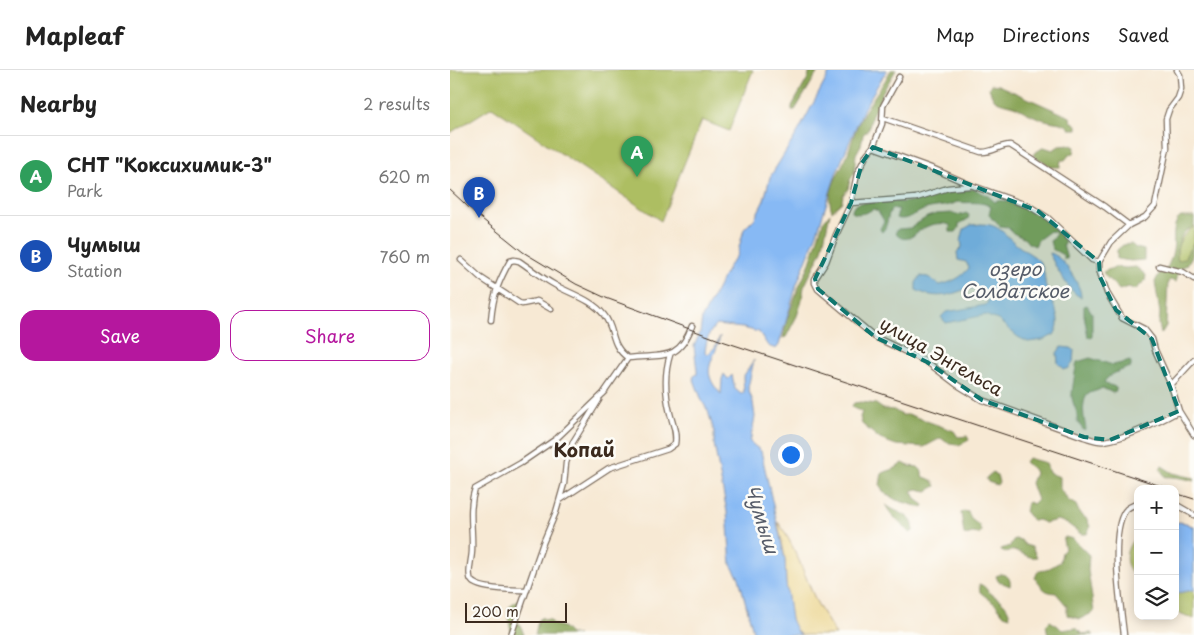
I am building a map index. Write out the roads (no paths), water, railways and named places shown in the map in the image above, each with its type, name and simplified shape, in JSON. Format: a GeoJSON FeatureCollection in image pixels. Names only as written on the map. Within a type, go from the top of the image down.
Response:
{"type":"FeatureCollection","features":[{"type":"Feature","properties":{"kind":"street"},"geometry":{"type":"LineString","coordinates":[[1177,70],[1180,75],[1181,89],[1166,119],[1166,148],[1155,206],[1150,212],[1129,225],[1111,242],[1099,262],[1100,277],[1116,310],[1122,318],[1144,329],[1152,339],[1171,385],[1179,411],[1194,435]]}},
{"type":"Feature","properties":{"kind":"street","name":"улица Энгельса"},"geometry":{"type":"LineString","coordinates":[[899,77],[883,106],[882,124],[873,147],[867,154],[857,174],[851,203],[826,262],[815,279],[818,289],[875,337],[927,362],[956,384],[982,400],[1077,434],[1099,441],[1110,440],[1179,411]]}},
{"type":"Feature","properties":{"kind":"street"},"geometry":{"type":"LineString","coordinates":[[883,118],[981,152],[989,152],[1010,145],[1105,207],[1129,225]]}},
{"type":"Feature","properties":{"kind":"street"},"geometry":{"type":"LineString","coordinates":[[873,147],[934,169],[1038,211],[1048,218],[1092,260],[1099,262]]}},
{"type":"Feature","properties":{"kind":"street"},"geometry":{"type":"LineString","coordinates":[[851,203],[909,199],[948,188],[973,186]]}},
{"type":"Feature","properties":{"kind":"street"},"geometry":{"type":"LineString","coordinates":[[461,260],[481,278],[519,303],[537,301],[551,309]]}},
{"type":"Feature","properties":{"kind":"street"},"geometry":{"type":"LineString","coordinates":[[491,320],[496,287],[510,261],[519,261],[554,284],[598,308],[605,316],[620,352],[628,358],[670,354],[685,342],[692,326]]}},
{"type":"Feature","properties":{"kind":"street"},"geometry":{"type":"LineString","coordinates":[[1159,266],[1182,272],[1194,279]]}},
{"type":"Feature","properties":{"kind":"street"},"geometry":{"type":"LineString","coordinates":[[559,500],[609,468],[668,449],[675,444],[676,434],[665,389],[666,367],[670,354]]}},
{"type":"Feature","properties":{"kind":"street"},"geometry":{"type":"LineString","coordinates":[[511,635],[543,543],[556,512],[564,484],[566,463],[573,442],[628,358]]}},
{"type":"Feature","properties":{"kind":"street"},"geometry":{"type":"LineString","coordinates":[[1171,385],[1193,362]]}},
{"type":"Feature","properties":{"kind":"street"},"geometry":{"type":"LineString","coordinates":[[1193,362],[1194,370]]}},
{"type":"Feature","properties":{"kind":"street"},"geometry":{"type":"LineString","coordinates":[[527,590],[506,590],[478,585],[469,578],[472,550],[470,520],[475,489],[520,464],[556,439],[605,392]]}},
{"type":"Feature","properties":{"kind":"street"},"geometry":{"type":"LineString","coordinates":[[1124,635],[1117,551],[1118,536],[1123,513],[1127,508],[1134,505]]}},
{"type":"Feature","properties":{"kind":"street"},"geometry":{"type":"LineString","coordinates":[[1179,506],[1194,515]]}},
{"type":"Feature","properties":{"kind":"water"},"geometry":{"type":"Polygon","coordinates":[[[831,70],[887,70],[864,108],[836,174],[817,233],[797,284],[779,345],[776,349],[768,346],[759,332],[716,325],[709,334],[705,349],[707,355],[715,347],[720,336],[709,372],[710,378],[721,394],[724,374],[728,379],[732,375],[735,389],[741,394],[744,392],[743,377],[754,360],[748,388],[753,402],[755,417],[750,442],[761,451],[785,559],[791,619],[797,632],[801,635],[754,635],[739,578],[731,565],[727,512],[714,444],[714,432],[708,411],[693,377],[697,374],[694,346],[700,333],[702,318],[729,266],[737,255],[744,229],[755,218],[764,200],[770,177],[799,130],[831,70]]]}},
{"type":"Feature","properties":{"kind":"water","name":"озеро Солдатское"},"geometry":{"type":"Polygon","coordinates":[[[971,225],[994,226],[999,229],[1022,249],[1035,257],[1041,264],[1047,292],[1058,319],[1058,327],[1054,335],[1043,340],[1028,342],[1018,337],[998,320],[985,315],[946,323],[941,317],[946,312],[986,305],[990,297],[980,289],[975,288],[939,296],[916,290],[916,283],[920,276],[928,277],[940,285],[956,279],[969,268],[966,262],[958,260],[957,252],[962,247],[961,240],[964,229],[971,225]]]}},
{"type":"Feature","properties":{"kind":"water"},"geometry":{"type":"Polygon","coordinates":[[[1050,253],[1060,259],[1070,271],[1078,286],[1081,297],[1068,285],[1050,253]]]}},
{"type":"Feature","properties":{"kind":"water"},"geometry":{"type":"Polygon","coordinates":[[[1061,347],[1074,350],[1073,363],[1068,369],[1064,369],[1058,363],[1057,353],[1061,347]]]}},
{"type":"Feature","properties":{"kind":"water"},"geometry":{"type":"Polygon","coordinates":[[[1179,522],[1194,527],[1194,590],[1179,593],[1179,522]]]}},
{"type":"Feature","properties":{"kind":"railway"},"geometry":{"type":"LineString","coordinates":[[450,190],[477,215],[523,252],[576,284],[606,298],[722,341],[1158,485]]}},
{"type":"Feature","properties":{"kind":"railway"},"geometry":{"type":"LineString","coordinates":[[1179,494],[1194,499]]}},
{"type":"Feature","properties":{"kind":"place","name":"СНТ \"Коксихимик-3\""},"geometry":{"type":"Point","coordinates":[637,177]}},
{"type":"Feature","properties":{"kind":"place","name":"Чумыш"},"geometry":{"type":"Point","coordinates":[479,218]}},
{"type":"Feature","properties":{"kind":"district","name":"Копай"},"geometry":{"type":"Point","coordinates":[584,450]}}]}
